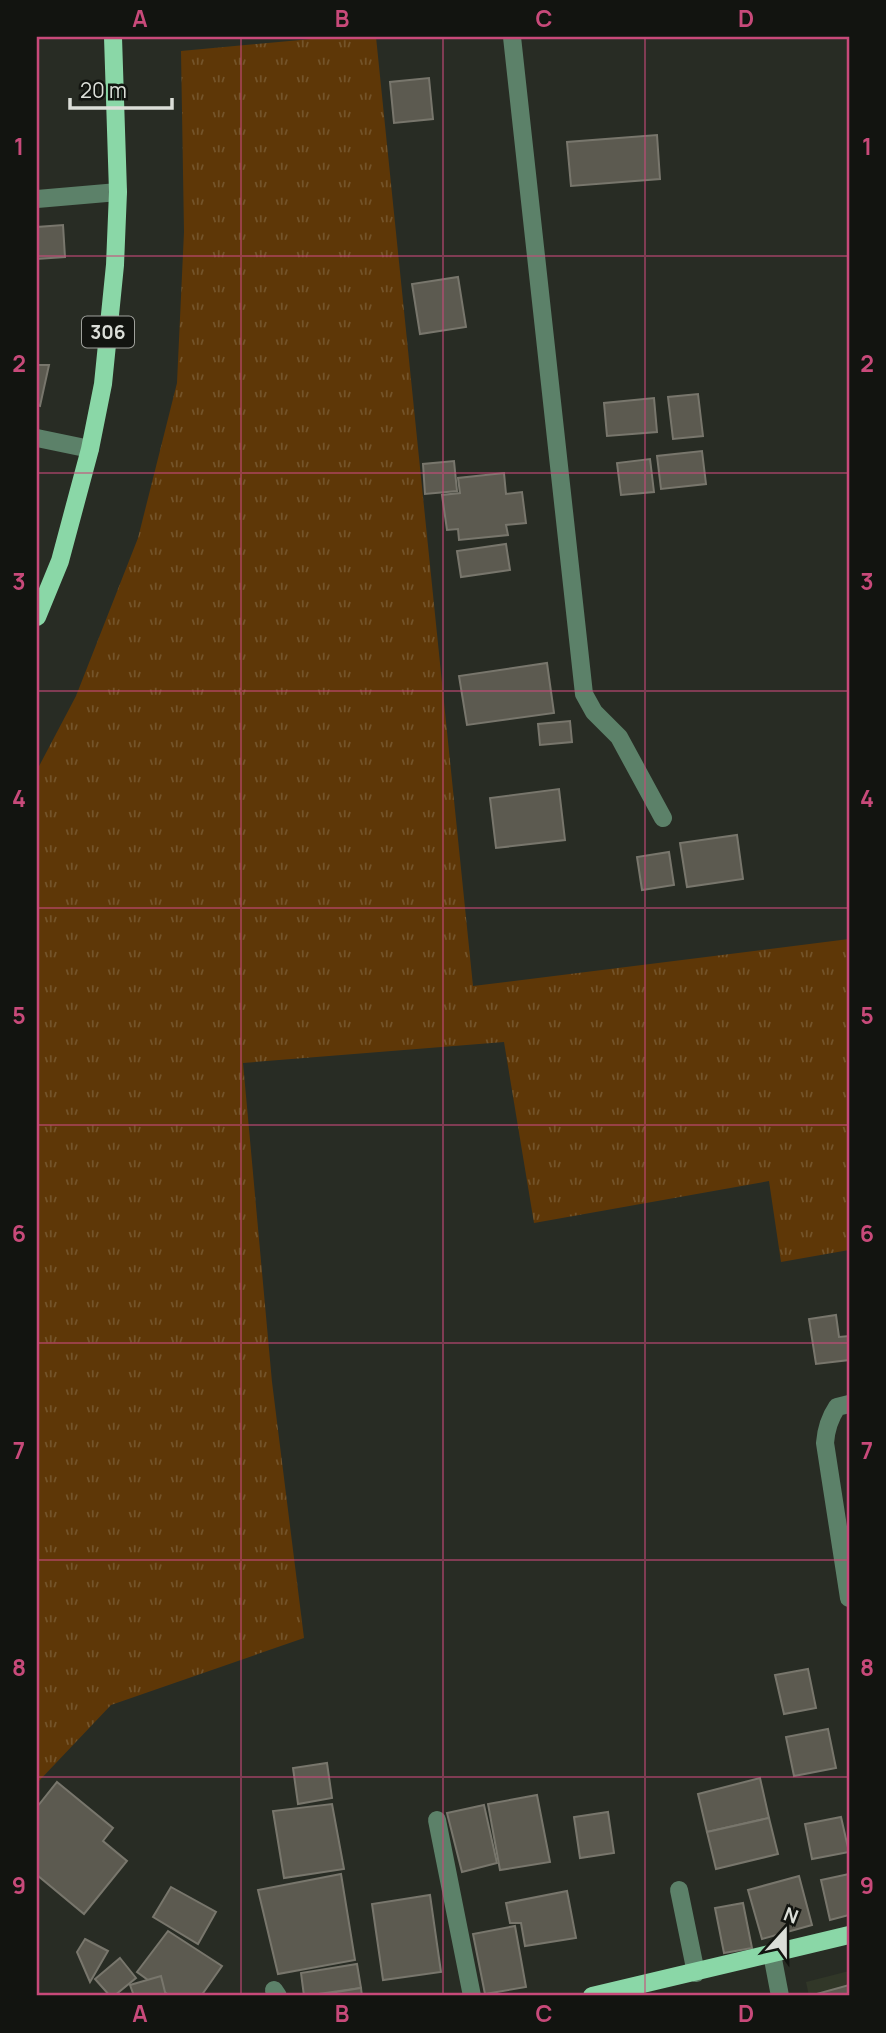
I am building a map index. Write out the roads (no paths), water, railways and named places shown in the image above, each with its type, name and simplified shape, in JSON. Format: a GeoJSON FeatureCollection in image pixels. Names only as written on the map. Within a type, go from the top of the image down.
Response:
{"type":"FeatureCollection","features":[{"type":"Feature","properties":{"kind":"main road","name":"306"},"geometry":{"type":"LineString","coordinates":[[37,617],[60,562],[90,449],[103,384],[115,265],[118,192],[113,37]]}},
{"type":"Feature","properties":{"kind":"main road"},"geometry":{"type":"LineString","coordinates":[[592,1996],[849,1935]]}},
{"type":"Feature","properties":{"kind":"street"},"geometry":{"type":"LineString","coordinates":[[512,37],[584,694],[594,712],[619,737],[663,818]]}},
{"type":"Feature","properties":{"kind":"street"},"geometry":{"type":"LineString","coordinates":[[37,199],[118,192]]}},
{"type":"Feature","properties":{"kind":"street"},"geometry":{"type":"LineString","coordinates":[[37,438],[90,449]]}},
{"type":"Feature","properties":{"kind":"street"},"geometry":{"type":"LineString","coordinates":[[849,1404],[837,1407],[832,1415],[827,1425],[825,1443],[849,1598]]}},
{"type":"Feature","properties":{"kind":"street"},"geometry":{"type":"LineString","coordinates":[[437,1820],[472,1996]]}},
{"type":"Feature","properties":{"kind":"street"},"geometry":{"type":"LineString","coordinates":[[679,1890],[696,1973]]}},
{"type":"Feature","properties":{"kind":"street"},"geometry":{"type":"LineString","coordinates":[[772,1954],[780,1996]]}}]}
